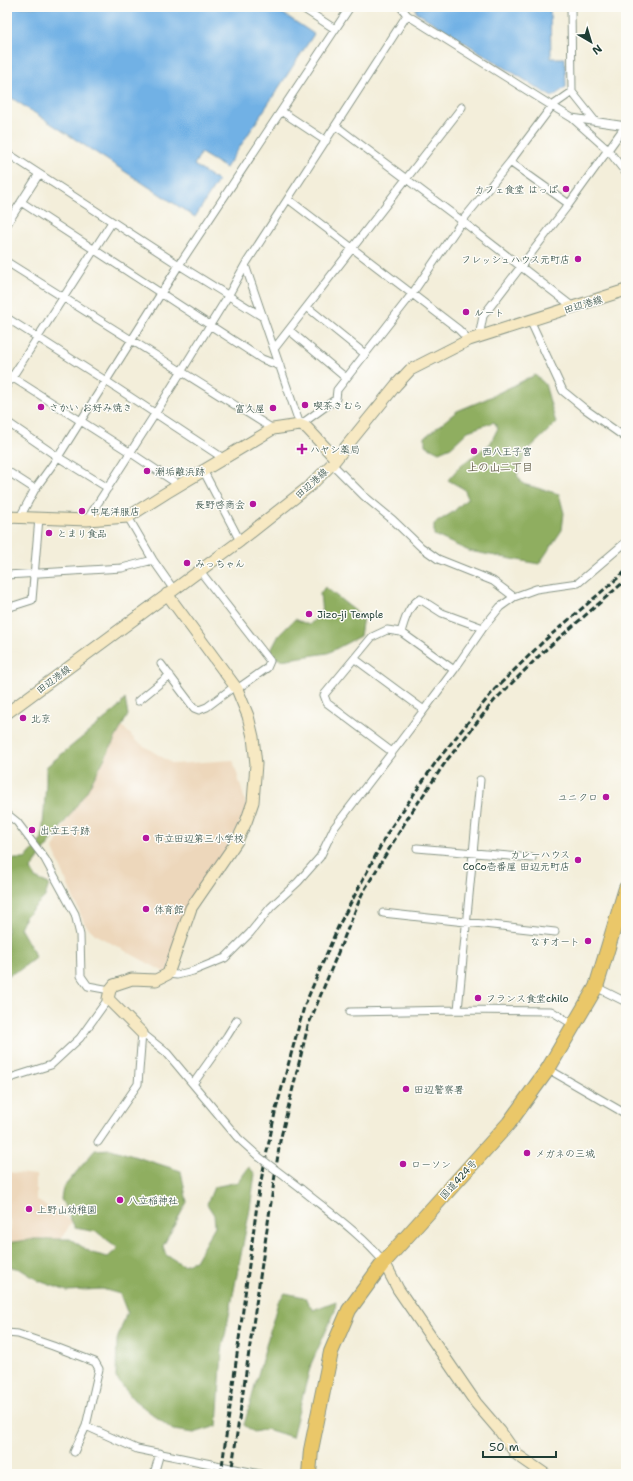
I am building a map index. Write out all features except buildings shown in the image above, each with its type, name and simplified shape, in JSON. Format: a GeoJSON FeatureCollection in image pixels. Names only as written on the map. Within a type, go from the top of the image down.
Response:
{"type":"FeatureCollection","features":[{"type":"Feature","properties":{"kind":"highway","name":"国道424号"},"geometry":{"type":"LineString","coordinates":[[309,1474],[310,1450],[331,1352],[349,1310],[384,1262],[509,1123],[548,1069],[596,987],[626,888]]}},
{"type":"Feature","properties":{"kind":"street"},"geometry":{"type":"LineString","coordinates":[[301,7],[335,29]]}},
{"type":"Feature","properties":{"kind":"street"},"geometry":{"type":"LineString","coordinates":[[20,517],[179,265],[350,7]]}},
{"type":"Feature","properties":{"kind":"street"},"geometry":{"type":"LineString","coordinates":[[401,7],[407,15],[572,118],[608,150],[626,173]]}},
{"type":"Feature","properties":{"kind":"street"},"geometry":{"type":"LineString","coordinates":[[571,7],[572,92],[595,121]]}},
{"type":"Feature","properties":{"kind":"street"},"geometry":{"type":"LineString","coordinates":[[87,520],[155,414],[228,296],[245,265],[407,15]]}},
{"type":"Feature","properties":{"kind":"street"},"geometry":{"type":"LineString","coordinates":[[300,425],[336,398],[337,390],[412,294],[462,220],[510,162],[552,106],[572,92]]}},
{"type":"Feature","properties":{"kind":"street"},"geometry":{"type":"LineString","coordinates":[[274,349],[462,107]]}},
{"type":"Feature","properties":{"kind":"street"},"geometry":{"type":"LineString","coordinates":[[281,111],[326,141]]}},
{"type":"Feature","properties":{"kind":"street"},"geometry":{"type":"LineString","coordinates":[[288,199],[458,329],[474,339],[483,316],[569,204],[626,126],[572,118]]}},
{"type":"Feature","properties":{"kind":"street"},"geometry":{"type":"LineString","coordinates":[[336,126],[462,220],[520,267],[573,307]]}},
{"type":"Feature","properties":{"kind":"street"},"geometry":{"type":"LineString","coordinates":[[7,153],[179,265],[263,317]]}},
{"type":"Feature","properties":{"kind":"street"},"geometry":{"type":"LineString","coordinates":[[510,162],[569,204]]}},
{"type":"Feature","properties":{"kind":"street"},"geometry":{"type":"LineString","coordinates":[[7,224],[39,174]]}},
{"type":"Feature","properties":{"kind":"street"},"geometry":{"type":"LineString","coordinates":[[21,202],[262,359],[280,366]]}},
{"type":"Feature","properties":{"kind":"street"},"geometry":{"type":"LineString","coordinates":[[7,385],[10,375],[38,338],[112,222]]}},
{"type":"Feature","properties":{"kind":"street"},"geometry":{"type":"LineString","coordinates":[[7,262],[273,428]]}},
{"type":"Feature","properties":{"kind":"street"},"geometry":{"type":"LineString","coordinates":[[245,265],[300,425]]}},
{"type":"Feature","properties":{"kind":"street","name":"田辺港線"},"geometry":{"type":"LineString","coordinates":[[7,713],[240,542],[311,485],[334,461],[410,370],[474,339],[626,290]]}},
{"type":"Feature","properties":{"kind":"street"},"geometry":{"type":"LineString","coordinates":[[306,308],[365,354]]}},
{"type":"Feature","properties":{"kind":"street"},"geometry":{"type":"LineString","coordinates":[[7,318],[223,458]]}},
{"type":"Feature","properties":{"kind":"street"},"geometry":{"type":"LineString","coordinates":[[530,320],[564,391],[585,410],[626,438]]}},
{"type":"Feature","properties":{"kind":"street"},"geometry":{"type":"LineString","coordinates":[[288,330],[346,378]]}},
{"type":"Feature","properties":{"kind":"street"},"geometry":{"type":"LineString","coordinates":[[10,375],[80,421],[131,452],[179,485]]}},
{"type":"Feature","properties":{"kind":"street"},"geometry":{"type":"LineString","coordinates":[[7,422],[58,457],[108,488]]}},
{"type":"Feature","properties":{"kind":"street"},"geometry":{"type":"LineString","coordinates":[[7,517],[87,520],[128,517],[273,428],[300,425],[307,428],[364,496],[393,520],[421,547],[438,559],[493,581],[514,597]]}},
{"type":"Feature","properties":{"kind":"street"},"geometry":{"type":"LineString","coordinates":[[203,470],[240,542]]}},
{"type":"Feature","properties":{"kind":"street"},"geometry":{"type":"LineString","coordinates":[[7,471],[36,490]]}},
{"type":"Feature","properties":{"kind":"street"},"geometry":{"type":"LineString","coordinates":[[128,517],[170,592],[236,687],[248,716],[253,737],[256,764],[253,802],[246,822],[236,841],[191,908],[168,974]]}},
{"type":"Feature","properties":{"kind":"street"},"geometry":{"type":"LineString","coordinates":[[7,608],[32,600],[39,518]]}},
{"type":"Feature","properties":{"kind":"street"},"geometry":{"type":"LineString","coordinates":[[7,1079],[51,1065],[80,1038],[114,985],[132,979],[156,980],[168,974],[177,975],[194,971],[225,958],[320,857],[334,828],[454,670],[500,606],[514,597],[536,589],[578,583],[626,542]]}},
{"type":"Feature","properties":{"kind":"street"},"geometry":{"type":"LineString","coordinates":[[7,575],[122,568],[153,560]]}},
{"type":"Feature","properties":{"kind":"street"},"geometry":{"type":"LineString","coordinates":[[162,664],[194,708],[199,710],[207,707],[267,668],[270,661],[200,571]]}},
{"type":"Feature","properties":{"kind":"street"},"geometry":{"type":"LineString","coordinates":[[401,632],[405,618],[413,603],[420,599],[442,614],[483,628]]}},
{"type":"Feature","properties":{"kind":"street"},"geometry":{"type":"LineString","coordinates":[[392,752],[327,703],[324,695],[372,637],[387,630],[401,632],[454,670]]}},
{"type":"Feature","properties":{"kind":"street"},"geometry":{"type":"LineString","coordinates":[[355,659],[424,710]]}},
{"type":"Feature","properties":{"kind":"street"},"geometry":{"type":"LineString","coordinates":[[138,701],[170,675]]}},
{"type":"Feature","properties":{"kind":"street"},"geometry":{"type":"LineString","coordinates":[[458,1010],[480,780]]}},
{"type":"Feature","properties":{"kind":"street"},"geometry":{"type":"LineString","coordinates":[[7,814],[17,822],[45,859],[75,914],[80,935],[81,976],[88,986],[109,995],[142,1032],[167,1053],[238,1138],[259,1157],[348,1227],[374,1250],[384,1262],[398,1289],[476,1403],[500,1431],[516,1454],[545,1474]]}},
{"type":"Feature","properties":{"kind":"street"},"geometry":{"type":"LineString","coordinates":[[417,848],[532,858]]}},
{"type":"Feature","properties":{"kind":"street"},"geometry":{"type":"LineString","coordinates":[[383,913],[555,932]]}},
{"type":"Feature","properties":{"kind":"street"},"geometry":{"type":"LineString","coordinates":[[596,987],[626,1002]]}},
{"type":"Feature","properties":{"kind":"street"},"geometry":{"type":"LineString","coordinates":[[350,1012],[458,1010],[551,1011],[574,1025]]}},
{"type":"Feature","properties":{"kind":"street"},"geometry":{"type":"LineString","coordinates":[[193,1084],[237,1020]]}},
{"type":"Feature","properties":{"kind":"street"},"geometry":{"type":"LineString","coordinates":[[98,1142],[138,1084],[142,1032]]}},
{"type":"Feature","properties":{"kind":"street"},"geometry":{"type":"LineString","coordinates":[[548,1069],[626,1114]]}},
{"type":"Feature","properties":{"kind":"street"},"geometry":{"type":"LineString","coordinates":[[7,1333],[18,1334],[95,1362],[99,1369],[86,1426],[74,1452]]}},
{"type":"Feature","properties":{"kind":"street"},"geometry":{"type":"LineString","coordinates":[[86,1426],[137,1449],[260,1474]]}},
{"type":"Feature","properties":{"kind":"street"},"geometry":{"type":"LineString","coordinates":[[154,1474],[160,1453]]}},
{"type":"Feature","properties":{"kind":"shaded area"},"geometry":{"type":"Polygon","coordinates":[[[116,720],[136,741],[173,764],[233,760],[247,808],[221,860],[195,896],[177,932],[168,974],[96,935],[84,923],[53,849],[116,720]]]}},
{"type":"Feature","properties":{"kind":"shaded area","name":"上野山幼稚園"},"geometry":{"type":"Polygon","coordinates":[[[7,1172],[36,1175],[36,1200],[72,1221],[62,1238],[7,1249],[11,1220],[7,1219],[7,1172]]]}},
{"type":"Feature","properties":{"kind":"green space"},"geometry":{"type":"Polygon","coordinates":[[[535,375],[545,384],[556,423],[527,451],[517,475],[523,484],[559,494],[564,513],[562,530],[539,564],[469,551],[434,535],[434,524],[453,512],[468,498],[464,489],[448,480],[461,465],[490,444],[498,428],[494,422],[468,431],[451,447],[439,452],[425,445],[425,437],[457,411],[486,399],[535,375]]]}},
{"type":"Feature","properties":{"kind":"green space"},"geometry":{"type":"Polygon","coordinates":[[[325,587],[363,617],[360,636],[328,653],[281,660],[269,654],[279,635],[295,619],[309,625],[322,613],[320,594],[325,587]]]}},
{"type":"Feature","properties":{"kind":"green space"},"geometry":{"type":"Polygon","coordinates":[[[125,699],[128,715],[87,791],[31,869],[35,878],[49,884],[45,897],[25,917],[20,928],[33,951],[35,958],[21,969],[7,976],[7,859],[25,859],[42,839],[46,767],[118,708],[125,699]]]}},
{"type":"Feature","properties":{"kind":"green space"},"geometry":{"type":"Polygon","coordinates":[[[111,1149],[181,1171],[187,1202],[163,1246],[166,1255],[183,1265],[195,1261],[215,1226],[214,1215],[207,1204],[214,1187],[238,1182],[249,1167],[255,1174],[250,1209],[222,1351],[217,1426],[194,1433],[173,1430],[134,1400],[116,1378],[117,1340],[127,1312],[120,1294],[102,1289],[67,1291],[39,1281],[20,1269],[8,1266],[7,1243],[34,1239],[70,1239],[92,1253],[108,1257],[118,1248],[97,1232],[75,1228],[61,1199],[63,1188],[95,1150],[111,1149]]]}},
{"type":"Feature","properties":{"kind":"green space"},"geometry":{"type":"Polygon","coordinates":[[[285,1293],[304,1297],[313,1310],[336,1301],[335,1311],[311,1364],[292,1437],[267,1429],[254,1432],[244,1425],[278,1302],[285,1293]]]}},
{"type":"Feature","properties":{"kind":"water"},"geometry":{"type":"Polygon","coordinates":[[[7,7],[273,7],[314,34],[226,168],[201,153],[194,165],[218,181],[195,217],[7,95],[7,7]]]}},
{"type":"Feature","properties":{"kind":"water"},"geometry":{"type":"Polygon","coordinates":[[[416,7],[550,7],[551,58],[565,58],[566,87],[552,97],[416,12],[416,7]]]}},
{"type":"Feature","properties":{"kind":"railway"},"geometry":{"type":"LineString","coordinates":[[221,1474],[259,1190],[275,1113],[304,1007],[338,927],[388,832],[436,762],[495,689],[545,640],[626,571]]}},
{"type":"Feature","properties":{"kind":"railway"},"geometry":{"type":"LineString","coordinates":[[231,1474],[280,1141],[308,1026],[362,894],[409,816],[447,760],[494,701],[543,652],[626,580]]}},
{"type":"Feature","properties":{"kind":"place","name":"カフェ食堂 はっぱ"},"geometry":{"type":"Point","coordinates":[566,189]}},
{"type":"Feature","properties":{"kind":"place","name":"フレッシュハウス元町店"},"geometry":{"type":"Point","coordinates":[578,259]}},
{"type":"Feature","properties":{"kind":"place","name":"ルート"},"geometry":{"type":"Point","coordinates":[466,312]}},
{"type":"Feature","properties":{"kind":"place","name":"喫茶きむら"},"geometry":{"type":"Point","coordinates":[305,405]}},
{"type":"Feature","properties":{"kind":"place","name":"さかい お好み焼き"},"geometry":{"type":"Point","coordinates":[41,407]}},
{"type":"Feature","properties":{"kind":"place","name":"富久屋"},"geometry":{"type":"Point","coordinates":[273,408]}},
{"type":"Feature","properties":{"kind":"place","name":"ハヤシ薬局"},"geometry":{"type":"Point","coordinates":[302,449]}},
{"type":"Feature","properties":{"kind":"place","name":"西八王子宮"},"geometry":{"type":"Point","coordinates":[474,451]}},
{"type":"Feature","properties":{"kind":"place","name":"潮垢離浜跡"},"geometry":{"type":"Point","coordinates":[147,471]}},
{"type":"Feature","properties":{"kind":"place","name":"長野啓商会"},"geometry":{"type":"Point","coordinates":[253,504]}},
{"type":"Feature","properties":{"kind":"place","name":"中尾洋服店"},"geometry":{"type":"Point","coordinates":[82,511]}},
{"type":"Feature","properties":{"kind":"place","name":"とまり食品"},"geometry":{"type":"Point","coordinates":[49,533]}},
{"type":"Feature","properties":{"kind":"place","name":"みっちゃん"},"geometry":{"type":"Point","coordinates":[187,563]}},
{"type":"Feature","properties":{"kind":"place","name":"Jizo-ji Temple"},"geometry":{"type":"Point","coordinates":[309,614]}},
{"type":"Feature","properties":{"kind":"place","name":"北京"},"geometry":{"type":"Point","coordinates":[23,718]}},
{"type":"Feature","properties":{"kind":"place","name":"ユニクロ"},"geometry":{"type":"Point","coordinates":[606,797]}},
{"type":"Feature","properties":{"kind":"place","name":"出立王子跡"},"geometry":{"type":"Point","coordinates":[32,830]}},
{"type":"Feature","properties":{"kind":"place","name":"市立田辺第三小学校"},"geometry":{"type":"Point","coordinates":[146,838]}},
{"type":"Feature","properties":{"kind":"place","name":"カレーハウス CoCo壱番屋 田辺元町店"},"geometry":{"type":"Point","coordinates":[578,860]}},
{"type":"Feature","properties":{"kind":"place","name":"体育館"},"geometry":{"type":"Point","coordinates":[146,909]}},
{"type":"Feature","properties":{"kind":"place","name":"なすオート"},"geometry":{"type":"Point","coordinates":[588,941]}},
{"type":"Feature","properties":{"kind":"place","name":"フランス食堂chilo"},"geometry":{"type":"Point","coordinates":[478,998]}},
{"type":"Feature","properties":{"kind":"place","name":"田辺警察署"},"geometry":{"type":"Point","coordinates":[406,1089]}},
{"type":"Feature","properties":{"kind":"place","name":"メガネの三城"},"geometry":{"type":"Point","coordinates":[527,1153]}},
{"type":"Feature","properties":{"kind":"place","name":"ローソン"},"geometry":{"type":"Point","coordinates":[403,1164]}},
{"type":"Feature","properties":{"kind":"place","name":"八立稲神社"},"geometry":{"type":"Point","coordinates":[120,1200]}},
{"type":"Feature","properties":{"kind":"place","name":"上野山幼稚園"},"geometry":{"type":"Point","coordinates":[29,1209]}},
{"type":"Feature","properties":{"kind":"district","name":"上の山二丁目"},"geometry":{"type":"Point","coordinates":[500,467]}}]}
